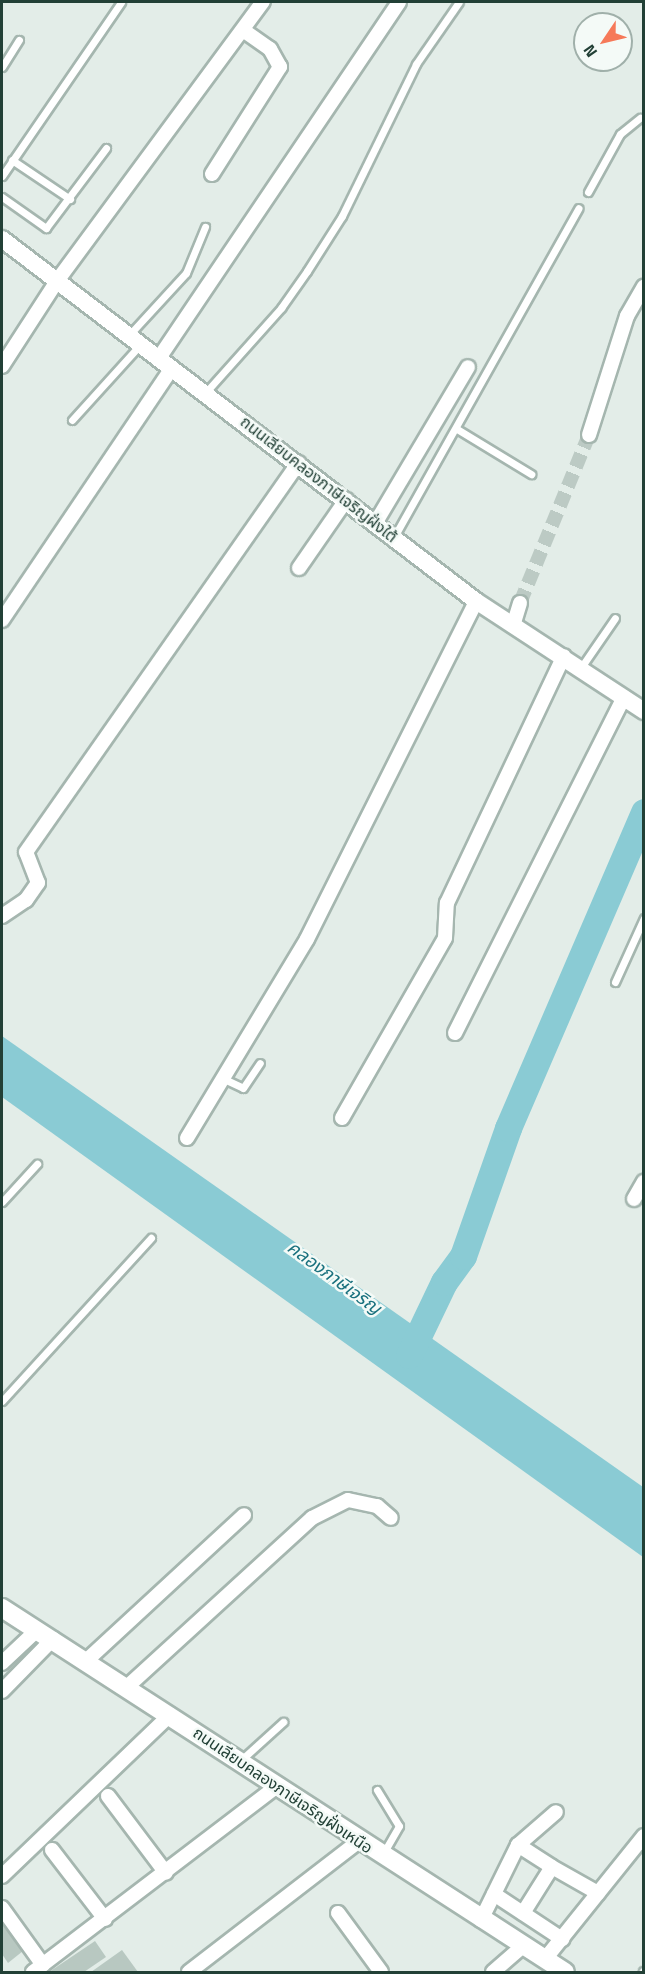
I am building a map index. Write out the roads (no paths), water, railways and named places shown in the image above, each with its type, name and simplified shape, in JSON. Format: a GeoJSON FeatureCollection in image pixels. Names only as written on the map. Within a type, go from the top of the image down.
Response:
{"type":"FeatureCollection","features":[{"type":"Feature","properties":{"kind":"main road","name":"ถนนเลียบคลองภาษีเจริญฝั่งเหนือ"},"geometry":{"type":"LineString","coordinates":[[2,1608],[128,1686],[358,1842],[565,1972]]}},
{"type":"Feature","properties":{"kind":"street"},"geometry":{"type":"LineString","coordinates":[[2,366],[57,281],[263,2]]}},
{"type":"Feature","properties":{"kind":"street"},"geometry":{"type":"LineString","coordinates":[[2,620],[399,2]]}},
{"type":"Feature","properties":{"kind":"street"},"geometry":{"type":"LineString","coordinates":[[212,174],[280,67],[270,49],[243,30]]}},
{"type":"Feature","properties":{"kind":"street","name":"ถนนเลียบคลองภาษีเจริญฝั่งใต้"},"geometry":{"type":"LineString","coordinates":[[2,239],[206,392],[476,601],[513,626],[582,666],[644,711]]}},
{"type":"Feature","properties":{"kind":"street"},"geometry":{"type":"LineString","coordinates":[[589,435],[627,316],[644,286]]}},
{"type":"Feature","properties":{"kind":"street"},"geometry":{"type":"LineString","coordinates":[[376,522],[468,367]]}},
{"type":"Feature","properties":{"kind":"street"},"geometry":{"type":"LineString","coordinates":[[2,916],[26,900],[38,883],[26,852],[298,463]]}},
{"type":"Feature","properties":{"kind":"street"},"geometry":{"type":"LineString","coordinates":[[299,568],[346,500]]}},
{"type":"Feature","properties":{"kind":"street"},"geometry":{"type":"LineString","coordinates":[[187,1138],[307,939],[476,601]]}},
{"type":"Feature","properties":{"kind":"street"},"geometry":{"type":"LineString","coordinates":[[513,626],[520,603]]}},
{"type":"Feature","properties":{"kind":"street"},"geometry":{"type":"LineString","coordinates":[[342,1118],[445,938],[447,903],[564,656]]}},
{"type":"Feature","properties":{"kind":"street"},"geometry":{"type":"LineString","coordinates":[[455,1033],[624,697]]}},
{"type":"Feature","properties":{"kind":"street"},"geometry":{"type":"LineString","coordinates":[[634,1199],[644,1182]]}},
{"type":"Feature","properties":{"kind":"street"},"geometry":{"type":"LineString","coordinates":[[128,1686],[312,1518],[348,1500],[377,1506],[392,1518]]}},
{"type":"Feature","properties":{"kind":"street"},"geometry":{"type":"LineString","coordinates":[[86,1661],[244,1515]]}},
{"type":"Feature","properties":{"kind":"street"},"geometry":{"type":"LineString","coordinates":[[2,1663],[37,1630]]}},
{"type":"Feature","properties":{"kind":"street"},"geometry":{"type":"LineString","coordinates":[[2,1691],[53,1639]]}},
{"type":"Feature","properties":{"kind":"street"},"geometry":{"type":"LineString","coordinates":[[2,1876],[170,1715]]}},
{"type":"Feature","properties":{"kind":"street"},"geometry":{"type":"LineString","coordinates":[[2,1908],[38,1969],[278,1786]]}},
{"type":"Feature","properties":{"kind":"street"},"geometry":{"type":"LineString","coordinates":[[108,1796],[166,1873]]}},
{"type":"Feature","properties":{"kind":"street"},"geometry":{"type":"LineString","coordinates":[[482,1920],[518,1845],[556,1812]]}},
{"type":"Feature","properties":{"kind":"street"},"geometry":{"type":"LineString","coordinates":[[545,1959],[644,1836]]}},
{"type":"Feature","properties":{"kind":"street"},"geometry":{"type":"LineString","coordinates":[[189,1972],[358,1842]]}},
{"type":"Feature","properties":{"kind":"street"},"geometry":{"type":"LineString","coordinates":[[518,1845],[598,1893]]}},
{"type":"Feature","properties":{"kind":"street"},"geometry":{"type":"LineString","coordinates":[[52,1850],[105,1919]]}},
{"type":"Feature","properties":{"kind":"street"},"geometry":{"type":"LineString","coordinates":[[523,1913],[552,1867]]}},
{"type":"Feature","properties":{"kind":"street"},"geometry":{"type":"LineString","coordinates":[[494,1894],[562,1939]]}},
{"type":"Feature","properties":{"kind":"street"},"geometry":{"type":"LineString","coordinates":[[338,1914],[381,1972]]}},
{"type":"Feature","properties":{"kind":"street"},"geometry":{"type":"LineString","coordinates":[[493,1972],[523,1946]]}},
{"type":"Feature","properties":{"kind":"lane"},"geometry":{"type":"LineString","coordinates":[[2,176],[121,2]]}},
{"type":"Feature","properties":{"kind":"lane"},"geometry":{"type":"LineString","coordinates":[[206,392],[281,308],[307,271],[342,216],[416,64],[459,2]]}},
{"type":"Feature","properties":{"kind":"lane"},"geometry":{"type":"LineString","coordinates":[[2,67],[19,40]]}},
{"type":"Feature","properties":{"kind":"lane"},"geometry":{"type":"LineString","coordinates":[[588,192],[620,134],[640,118]]}},
{"type":"Feature","properties":{"kind":"lane"},"geometry":{"type":"LineString","coordinates":[[2,197],[46,228],[106,148]]}},
{"type":"Feature","properties":{"kind":"lane"},"geometry":{"type":"LineString","coordinates":[[12,160],[69,199]]}},
{"type":"Feature","properties":{"kind":"lane"},"geometry":{"type":"LineString","coordinates":[[394,537],[457,429],[579,208]]}},
{"type":"Feature","properties":{"kind":"lane"},"geometry":{"type":"LineString","coordinates":[[72,420],[186,273],[205,227]]}},
{"type":"Feature","properties":{"kind":"lane"},"geometry":{"type":"LineString","coordinates":[[457,429],[531,474]]}},
{"type":"Feature","properties":{"kind":"lane"},"geometry":{"type":"LineString","coordinates":[[582,666],[615,618]]}},
{"type":"Feature","properties":{"kind":"lane"},"geometry":{"type":"LineString","coordinates":[[615,982],[644,918]]}},
{"type":"Feature","properties":{"kind":"lane"},"geometry":{"type":"LineString","coordinates":[[222,1078],[243,1088],[260,1063]]}},
{"type":"Feature","properties":{"kind":"lane"},"geometry":{"type":"LineString","coordinates":[[2,1202],[37,1164]]}},
{"type":"Feature","properties":{"kind":"lane"},"geometry":{"type":"LineString","coordinates":[[2,1401],[151,1238]]}},
{"type":"Feature","properties":{"kind":"lane"},"geometry":{"type":"LineString","coordinates":[[240,1761],[283,1722]]}},
{"type":"Feature","properties":{"kind":"lane"},"geometry":{"type":"LineString","coordinates":[[377,1790],[399,1826],[382,1857]]}},
{"type":"Feature","properties":{"kind":"water","name":"คลองภาษีเจริญ"},"geometry":{"type":"Polygon","coordinates":[[[2,1036],[643,1487],[643,1557],[2,1097],[2,1036]]]}},
{"type":"Feature","properties":{"kind":"waterway"},"geometry":{"type":"LineString","coordinates":[[409,1355],[444,1282],[463,1256],[508,1128],[644,812]]}},
{"type":"Feature","properties":{"kind":"tunnel"},"geometry":{"type":"LineString","coordinates":[[520,603],[589,435]]}}]}
